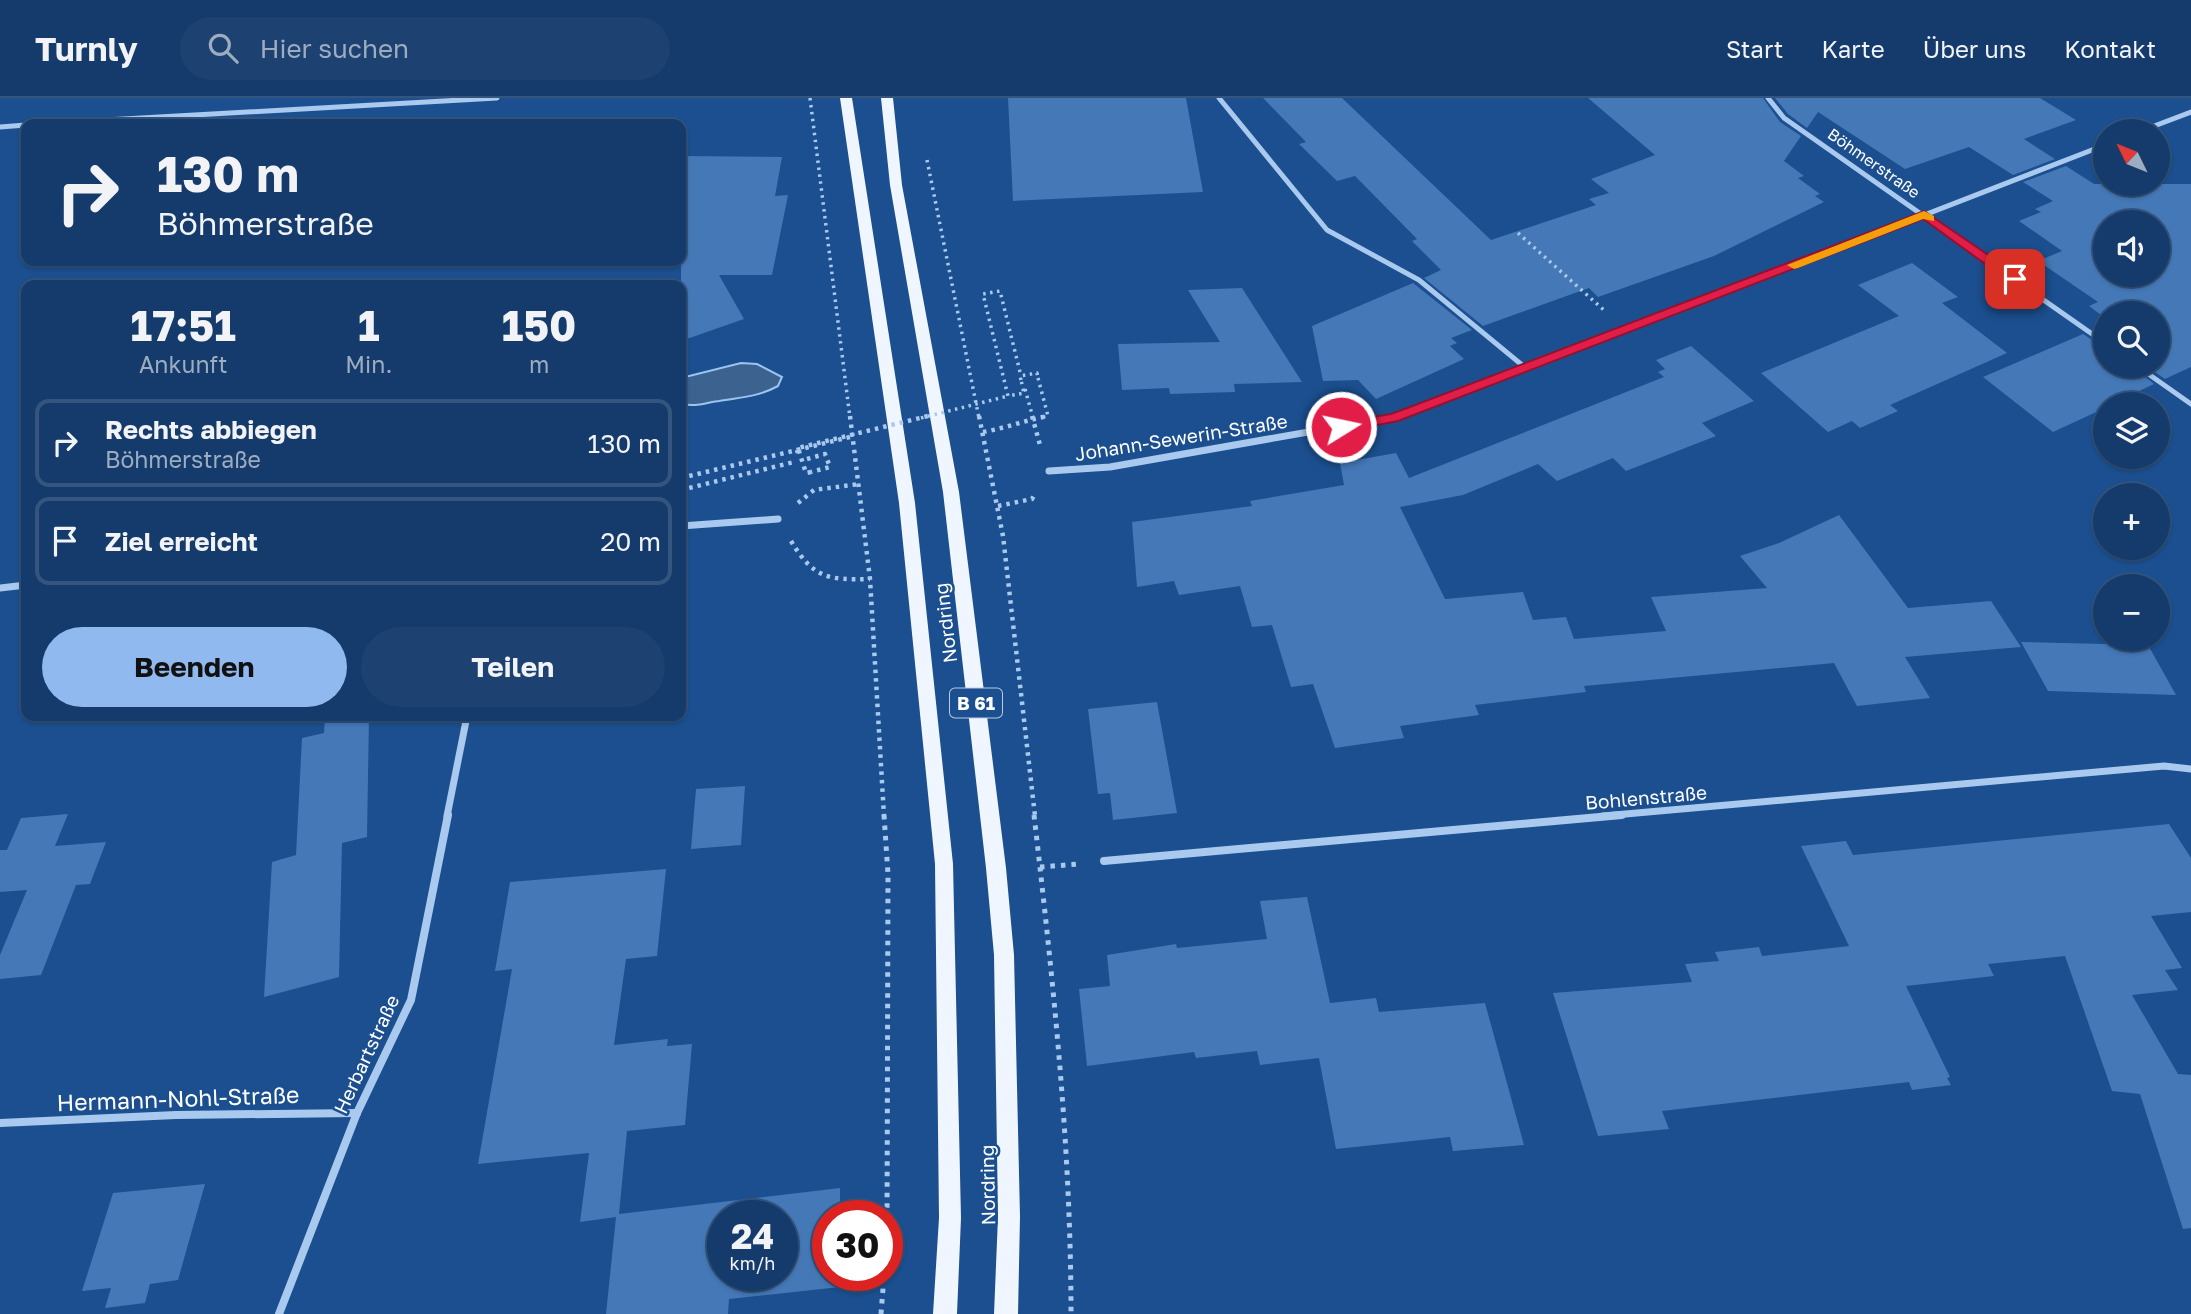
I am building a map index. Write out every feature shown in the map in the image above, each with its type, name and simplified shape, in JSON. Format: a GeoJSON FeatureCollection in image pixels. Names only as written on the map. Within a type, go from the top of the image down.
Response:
{"type":"FeatureCollection","features":[{"type":"Feature","properties":{"kind":"main road","name":"Nordring"},"geometry":{"type":"LineString","coordinates":[[846,98],[907,503],[944,864],[950,1218],[945,1314]]}},
{"type":"Feature","properties":{"kind":"main road","name":"Nordring"},"geometry":{"type":"LineString","coordinates":[[887,98],[897,185],[951,492],[996,868],[1004,982],[1009,1217],[1006,1314]]}},
{"type":"Feature","properties":{"kind":"street"},"geometry":{"type":"LineString","coordinates":[[124,119],[497,98]]}},
{"type":"Feature","properties":{"kind":"street"},"geometry":{"type":"LineString","coordinates":[[1219,98],[1327,230],[1419,280],[1527,369]]}},
{"type":"Feature","properties":{"kind":"street","name":"Böhmerstraße"},"geometry":{"type":"LineString","coordinates":[[1768,98],[1784,118],[2093,335]]}},
{"type":"Feature","properties":{"kind":"street"},"geometry":{"type":"LineString","coordinates":[[2170,120],[2191,112]]}},
{"type":"Feature","properties":{"kind":"street"},"geometry":{"type":"LineString","coordinates":[[0,127],[21,125]]}},
{"type":"Feature","properties":{"kind":"street","name":"Johann-Sewerin-Straße"},"geometry":{"type":"LineString","coordinates":[[1049,471],[1110,467],[1393,418],[1527,369],[2093,150]]}},
{"type":"Feature","properties":{"kind":"street"},"geometry":{"type":"LineString","coordinates":[[2154,378],[2191,404]]}},
{"type":"Feature","properties":{"kind":"street"},"geometry":{"type":"LineString","coordinates":[[686,526],[778,519]]}},
{"type":"Feature","properties":{"kind":"street"},"geometry":{"type":"LineString","coordinates":[[0,588],[21,586]]}},
{"type":"Feature","properties":{"kind":"street","name":"Herbartstraße"},"geometry":{"type":"LineString","coordinates":[[279,1314],[357,1113],[411,1000],[466,721]]}},
{"type":"Feature","properties":{"kind":"street","name":"Bohlenstraße"},"geometry":{"type":"LineString","coordinates":[[1104,861],[2137,768],[2164,766],[2191,769]]}},
{"type":"Feature","properties":{"kind":"street","name":"Hermann-Nohl-Straße"},"geometry":{"type":"LineString","coordinates":[[0,1123],[176,1115],[357,1113]]}},
{"type":"Feature","properties":{"kind":"path"},"geometry":{"type":"LineString","coordinates":[[810,98],[870,579],[888,874],[887,1200]]}},
{"type":"Feature","properties":{"kind":"path"},"geometry":{"type":"LineString","coordinates":[[1518,233],[1627,330]]}},
{"type":"Feature","properties":{"kind":"path"},"geometry":{"type":"LineString","coordinates":[[1008,396],[983,294],[1000,291],[1020,372]]}},
{"type":"Feature","properties":{"kind":"path"},"geometry":{"type":"LineString","coordinates":[[686,476],[798,451],[1024,393],[1020,376],[1037,373],[1048,416],[1032,419],[1018,426],[983,432]]}},
{"type":"Feature","properties":{"kind":"path"},"geometry":{"type":"LineString","coordinates":[[998,506],[1032,499],[1049,471],[1023,384]]}},
{"type":"Feature","properties":{"kind":"path"},"geometry":{"type":"LineString","coordinates":[[798,451],[854,436]]}},
{"type":"Feature","properties":{"kind":"path"},"geometry":{"type":"LineString","coordinates":[[798,451],[806,473],[830,467],[825,454],[807,459]]}},
{"type":"Feature","properties":{"kind":"path"},"geometry":{"type":"LineString","coordinates":[[686,489],[794,462]]}},
{"type":"Feature","properties":{"kind":"path"},"geometry":{"type":"LineString","coordinates":[[859,484],[814,490],[778,519],[803,563],[825,580],[870,579]]}},
{"type":"Feature","properties":{"kind":"path"},"geometry":{"type":"LineString","coordinates":[[1040,867],[1104,861]]}},
{"type":"Feature","properties":{"kind":"path"},"geometry":{"type":"LineString","coordinates":[[881,1314],[883,1291]]}},
{"type":"Feature","properties":{"kind":"water"},"geometry":{"type":"Polygon","coordinates":[[[741,363],[757,364],[782,377],[778,386],[763,392],[696,405],[686,404],[686,377],[741,363]]]}},
{"type":"Feature","properties":{"kind":"building"},"geometry":{"type":"Polygon","coordinates":[[[1008,98],[1186,98],[1203,192],[1013,201],[1008,98]]]}},
{"type":"Feature","properties":{"kind":"building"},"geometry":{"type":"Polygon","coordinates":[[[1263,98],[1342,98],[1491,240],[1596,205],[1589,199],[1609,193],[1591,179],[1655,155],[1588,98],[1763,98],[1780,122],[1801,136],[1784,161],[1804,176],[1798,178],[1820,194],[1815,196],[1824,202],[1714,256],[1598,297],[1589,288],[1483,326],[1424,278],[1441,270],[1412,241],[1417,239],[1355,176],[1337,181],[1299,144],[1306,142],[1263,98]]]}},
{"type":"Feature","properties":{"kind":"building"},"geometry":{"type":"Polygon","coordinates":[[[1775,98],[2040,98],[2076,120],[2024,139],[2055,159],[2013,175],[1969,147],[1905,169],[1818,112],[1807,128],[1788,114],[1775,98]]]}},
{"type":"Feature","properties":{"kind":"building"},"geometry":{"type":"Polygon","coordinates":[[[686,156],[782,157],[775,196],[788,195],[772,275],[719,275],[744,319],[686,339],[686,280],[681,280],[681,266],[686,266],[686,156]]]}},
{"type":"Feature","properties":{"kind":"building"},"geometry":{"type":"Polygon","coordinates":[[[2066,166],[2093,183],[2093,196],[2170,196],[2170,184],[2191,184],[2191,367],[2170,377],[2170,301],[2097,301],[2038,261],[2062,251],[2019,221],[2041,212],[2035,209],[2053,201],[2023,182],[2066,166]]]}},
{"type":"Feature","properties":{"kind":"building"},"geometry":{"type":"Polygon","coordinates":[[[1912,263],[1958,297],[1942,303],[2007,353],[1890,405],[1898,411],[1860,428],[1852,421],[1828,432],[1761,373],[1899,316],[1858,285],[1912,263]]]}},
{"type":"Feature","properties":{"kind":"building"},"geometry":{"type":"Polygon","coordinates":[[[1413,283],[1472,330],[1451,338],[1457,343],[1450,346],[1464,359],[1376,399],[1358,380],[1323,381],[1312,326],[1413,283]]]}},
{"type":"Feature","properties":{"kind":"building"},"geometry":{"type":"Polygon","coordinates":[[[1242,288],[1302,382],[1234,384],[1235,392],[1170,394],[1169,388],[1122,390],[1118,344],[1220,342],[1188,290],[1242,288]]]}},
{"type":"Feature","properties":{"kind":"building"},"geometry":{"type":"Polygon","coordinates":[[[2083,334],[2093,340],[2093,378],[2147,378],[2154,384],[2137,392],[2093,392],[2093,414],[2053,432],[1983,377],[2083,334]]]}},
{"type":"Feature","properties":{"kind":"building"},"geometry":{"type":"Polygon","coordinates":[[[1691,346],[1754,401],[1702,423],[1716,436],[1626,471],[1613,458],[1557,481],[1538,464],[1463,495],[1400,507],[1445,599],[1523,592],[1533,620],[1566,617],[1574,639],[1666,631],[1651,597],[1767,588],[1740,556],[1779,543],[1839,515],[1908,608],[1991,601],[2021,647],[1905,657],[1930,698],[1857,706],[1834,663],[1584,686],[1586,692],[1475,705],[1479,715],[1400,726],[1404,738],[1335,748],[1313,684],[1291,687],[1272,625],[1252,627],[1240,586],[1179,595],[1174,581],[1137,587],[1132,522],[1252,506],[1250,501],[1344,485],[1340,463],[1396,453],[1409,478],[1664,377],[1658,372],[1665,369],[1656,360],[1691,346]]]}},
{"type":"Feature","properties":{"kind":"building"},"geometry":{"type":"Polygon","coordinates":[[[2021,642],[2093,644],[2093,651],[2151,651],[2176,695],[2048,691],[2021,642]]]}},
{"type":"Feature","properties":{"kind":"building"},"geometry":{"type":"Polygon","coordinates":[[[1157,702],[1177,813],[1113,820],[1110,793],[1098,794],[1088,709],[1157,702]]]}},
{"type":"Feature","properties":{"kind":"building"},"geometry":{"type":"Polygon","coordinates":[[[325,721],[369,721],[367,837],[342,843],[339,977],[264,997],[272,862],[296,855],[302,738],[324,733],[325,721]]]}},
{"type":"Feature","properties":{"kind":"building"},"geometry":{"type":"Polygon","coordinates":[[[745,786],[741,845],[691,849],[696,789],[745,786]]]}},
{"type":"Feature","properties":{"kind":"building"},"geometry":{"type":"Polygon","coordinates":[[[68,814],[55,846],[106,842],[90,884],[76,885],[41,975],[0,979],[0,955],[27,890],[0,892],[0,850],[7,850],[21,818],[68,814]]]}},
{"type":"Feature","properties":{"kind":"building"},"geometry":{"type":"Polygon","coordinates":[[[2169,824],[2191,858],[2191,912],[2151,916],[2182,968],[2165,970],[2178,990],[2132,995],[2178,1074],[2191,1075],[2191,1228],[2183,1229],[2140,1094],[2112,1091],[2065,956],[1988,964],[1994,976],[1906,986],[1950,1077],[1947,1078],[1951,1085],[1912,1090],[1909,1082],[1662,1111],[1669,1129],[1598,1136],[1553,993],[1692,982],[1685,964],[1719,961],[1715,952],[1759,947],[1762,956],[1849,946],[1801,846],[1846,841],[1853,855],[2169,824]]]}},
{"type":"Feature","properties":{"kind":"building"},"geometry":{"type":"Polygon","coordinates":[[[666,869],[657,956],[626,959],[614,1045],[668,1039],[667,1046],[692,1044],[685,1125],[627,1131],[619,1214],[707,1204],[707,1291],[798,1291],[798,1200],[738,1200],[840,1188],[840,1200],[812,1200],[812,1290],[729,1299],[728,1314],[606,1314],[616,1217],[580,1222],[589,1153],[478,1164],[512,969],[495,971],[510,882],[666,869]]]}},
{"type":"Feature","properties":{"kind":"building"},"geometry":{"type":"Polygon","coordinates":[[[1307,897],[1330,1003],[1376,998],[1379,1012],[1485,1003],[1524,1145],[1453,1151],[1450,1137],[1336,1149],[1319,1058],[1260,1065],[1257,1051],[1196,1058],[1194,1052],[1087,1066],[1079,989],[1110,986],[1107,955],[1176,944],[1177,948],[1267,939],[1260,901],[1307,897]]]}},
{"type":"Feature","properties":{"kind":"building"},"geometry":{"type":"Polygon","coordinates":[[[205,1184],[178,1280],[150,1284],[145,1303],[105,1308],[111,1288],[82,1291],[113,1193],[205,1184]]]}},
{"type":"Feature","properties":{"kind":"slow traffic"},"geometry":{"type":"LineString","coordinates":[[1794,265],[1924,215],[1929,218]]}},
{"type":"Feature","properties":{"kind":"route"},"geometry":{"type":"LineString","coordinates":[[1341,427],[1393,418],[1924,215],[2015,279]]}}]}
